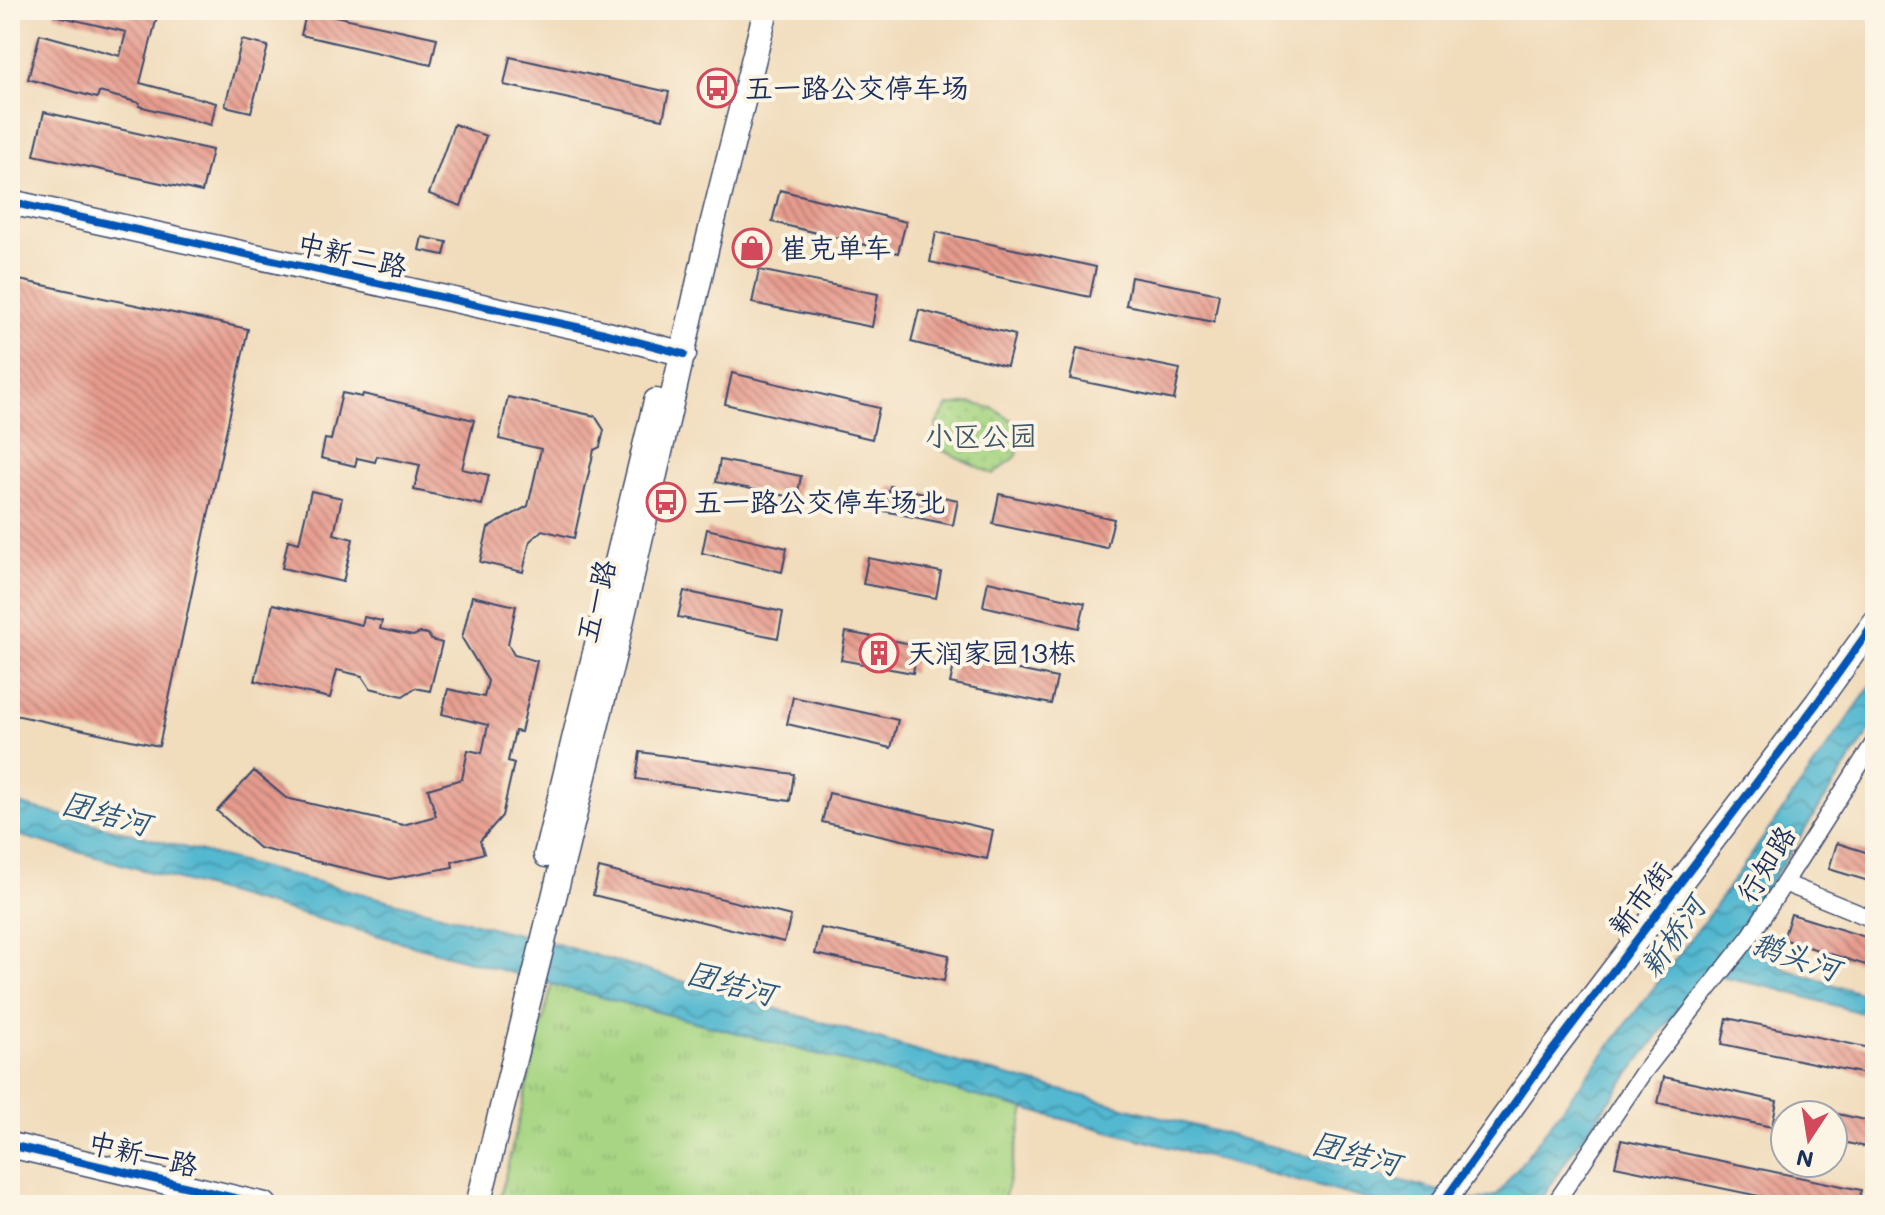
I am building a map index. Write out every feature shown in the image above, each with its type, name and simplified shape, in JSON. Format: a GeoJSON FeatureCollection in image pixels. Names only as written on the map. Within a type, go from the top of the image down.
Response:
{"type":"FeatureCollection","features":[{"type":"Feature","properties":{"kind":"main road","name":"五一路"},"geometry":{"type":"LineString","coordinates":[[478,1205],[524,985],[676,352],[750,10]]}},
{"type":"Feature","properties":{"kind":"main road","name":"五一路"},"geometry":{"type":"LineString","coordinates":[[676,352],[708,241],[766,10]]}},
{"type":"Feature","properties":{"kind":"main road","name":"中新二路"},"geometry":{"type":"LineString","coordinates":[[10,202],[604,333],[676,352]]}},
{"type":"Feature","properties":{"kind":"main road","name":"新市街"},"geometry":{"type":"LineString","coordinates":[[1445,1198],[1875,622]]}},
{"type":"Feature","properties":{"kind":"main road","name":"五一路"},"geometry":{"type":"LineString","coordinates":[[462,1205],[524,985]]}},
{"type":"Feature","properties":{"kind":"main road","name":"中新一路"},"geometry":{"type":"LineString","coordinates":[[10,1145],[194,1197],[265,1205]]}},
{"type":"Feature","properties":{"kind":"street","name":"行知路"},"geometry":{"type":"LineString","coordinates":[[1554,1205],[1642,1074],[1751,935],[1875,741]]}},
{"type":"Feature","properties":{"kind":"street"},"geometry":{"type":"LineString","coordinates":[[1784,883],[1875,920]]}},
{"type":"Feature","properties":{"kind":"green space","name":"小区公园"},"geometry":{"type":"Polygon","coordinates":[[[970,403],[992,408],[1026,429],[1016,457],[993,474],[940,449],[936,424],[948,406],[970,403]]]}},
{"type":"Feature","properties":{"kind":"green space"},"geometry":{"type":"Polygon","coordinates":[[[552,984],[1025,1109],[1003,1205],[498,1205],[552,984]]]}},
{"type":"Feature","properties":{"kind":"water"},"geometry":{"type":"Polygon","coordinates":[[[1875,680],[1875,723],[1736,934],[1785,969],[1875,998],[1875,1017],[1774,988],[1702,976],[1569,1156],[1538,1205],[1388,1205],[552,984],[10,833],[10,802],[560,945],[970,1066],[1477,1201],[1497,1195],[1705,920],[1875,680]]]}},
{"type":"Feature","properties":{"kind":"building"},"geometry":{"type":"Polygon","coordinates":[[[55,10],[98,10],[130,18],[132,10],[157,17],[140,83],[216,103],[211,125],[99,92],[97,98],[28,79],[40,34],[120,56],[126,32],[54,15],[55,10]]]}},
{"type":"Feature","properties":{"kind":"building"},"geometry":{"type":"Polygon","coordinates":[[[307,10],[437,38],[431,65],[301,35],[307,10]]]}},
{"type":"Feature","properties":{"kind":"building"},"geometry":{"type":"Polygon","coordinates":[[[242,40],[268,46],[251,112],[225,106],[242,40]]]}},
{"type":"Feature","properties":{"kind":"building"},"geometry":{"type":"Polygon","coordinates":[[[510,57],[669,92],[663,119],[504,85],[510,57]]]}},
{"type":"Feature","properties":{"kind":"building"},"geometry":{"type":"Polygon","coordinates":[[[44,112],[212,150],[202,192],[34,155],[44,112]]]}},
{"type":"Feature","properties":{"kind":"building"},"geometry":{"type":"Polygon","coordinates":[[[454,124],[486,136],[461,206],[429,194],[454,124]]]}},
{"type":"Feature","properties":{"kind":"building"},"geometry":{"type":"Polygon","coordinates":[[[780,190],[906,222],[898,253],[772,222],[780,190]]]}},
{"type":"Feature","properties":{"kind":"building"},"geometry":{"type":"Polygon","coordinates":[[[936,232],[1096,267],[1090,297],[930,262],[936,232]]]}},
{"type":"Feature","properties":{"kind":"building"},"geometry":{"type":"Polygon","coordinates":[[[422,237],[447,242],[444,255],[419,250],[422,237]]]}},
{"type":"Feature","properties":{"kind":"building"},"geometry":{"type":"Polygon","coordinates":[[[759,270],[878,294],[872,327],[752,303],[759,270]]]}},
{"type":"Feature","properties":{"kind":"building"},"geometry":{"type":"Polygon","coordinates":[[[1131,277],[1219,294],[1214,322],[1126,305],[1131,277]]]}},
{"type":"Feature","properties":{"kind":"building"},"geometry":{"type":"Polygon","coordinates":[[[10,278],[248,329],[159,746],[10,714],[10,278]]]}},
{"type":"Feature","properties":{"kind":"building"},"geometry":{"type":"Polygon","coordinates":[[[919,310],[1015,335],[1007,366],[911,342],[919,310]]]}},
{"type":"Feature","properties":{"kind":"building"},"geometry":{"type":"Polygon","coordinates":[[[1077,348],[1180,369],[1174,400],[1070,379],[1077,348]]]}},
{"type":"Feature","properties":{"kind":"building"},"geometry":{"type":"Polygon","coordinates":[[[732,373],[879,408],[872,439],[725,404],[732,373]]]}},
{"type":"Feature","properties":{"kind":"building"},"geometry":{"type":"Polygon","coordinates":[[[342,393],[362,397],[363,394],[474,420],[462,469],[489,475],[482,505],[414,490],[420,465],[377,456],[375,462],[357,458],[355,466],[321,458],[325,439],[331,440],[342,393]]]}},
{"type":"Feature","properties":{"kind":"building"},"geometry":{"type":"Polygon","coordinates":[[[508,397],[595,416],[604,430],[600,447],[594,450],[574,538],[542,530],[530,541],[523,572],[480,562],[488,528],[528,506],[541,449],[499,439],[508,397]]]}},
{"type":"Feature","properties":{"kind":"building"},"geometry":{"type":"Polygon","coordinates":[[[720,460],[801,476],[797,498],[716,482],[720,460]]]}},
{"type":"Feature","properties":{"kind":"building"},"geometry":{"type":"Polygon","coordinates":[[[890,486],[958,500],[953,525],[884,511],[890,486]]]}},
{"type":"Feature","properties":{"kind":"building"},"geometry":{"type":"Polygon","coordinates":[[[311,491],[342,498],[334,534],[353,539],[343,582],[282,568],[288,540],[299,543],[311,491]]]}},
{"type":"Feature","properties":{"kind":"building"},"geometry":{"type":"Polygon","coordinates":[[[999,494],[1114,519],[1107,548],[993,524],[999,494]]]}},
{"type":"Feature","properties":{"kind":"building"},"geometry":{"type":"Polygon","coordinates":[[[707,529],[787,548],[782,572],[702,553],[707,529]]]}},
{"type":"Feature","properties":{"kind":"building"},"geometry":{"type":"Polygon","coordinates":[[[868,558],[941,572],[936,598],[863,584],[868,558]]]}},
{"type":"Feature","properties":{"kind":"building"},"geometry":{"type":"Polygon","coordinates":[[[988,581],[1085,603],[1079,628],[983,606],[988,581]]]}},
{"type":"Feature","properties":{"kind":"building"},"geometry":{"type":"Polygon","coordinates":[[[684,591],[783,612],[778,638],[678,617],[684,591]]]}},
{"type":"Feature","properties":{"kind":"building"},"geometry":{"type":"Polygon","coordinates":[[[472,596],[516,606],[508,644],[514,655],[537,661],[521,732],[515,731],[508,761],[514,763],[502,816],[480,841],[484,853],[452,862],[453,867],[390,879],[259,848],[217,811],[254,771],[286,798],[403,825],[436,816],[428,789],[462,779],[468,750],[482,753],[488,725],[442,714],[448,689],[484,697],[488,681],[462,638],[472,596]]]}},
{"type":"Feature","properties":{"kind":"building"},"geometry":{"type":"Polygon","coordinates":[[[273,604],[362,625],[364,617],[382,621],[380,629],[413,636],[428,634],[431,640],[442,643],[430,691],[415,688],[403,696],[370,688],[362,676],[337,670],[330,698],[255,681],[273,604]]]}},
{"type":"Feature","properties":{"kind":"building","name":"天润家园13栋"},"geometry":{"type":"Polygon","coordinates":[[[846,632],[918,645],[913,673],[841,660],[846,632]]]}},
{"type":"Feature","properties":{"kind":"building"},"geometry":{"type":"Polygon","coordinates":[[[956,657],[1057,678],[1051,704],[950,683],[956,657]]]}},
{"type":"Feature","properties":{"kind":"building"},"geometry":{"type":"Polygon","coordinates":[[[793,697],[898,720],[891,748],[787,724],[793,697]]]}},
{"type":"Feature","properties":{"kind":"building"},"geometry":{"type":"Polygon","coordinates":[[[640,752],[794,774],[790,801],[636,779],[640,752]]]}},
{"type":"Feature","properties":{"kind":"building"},"geometry":{"type":"Polygon","coordinates":[[[829,793],[993,830],[987,859],[822,822],[829,793]]]}},
{"type":"Feature","properties":{"kind":"building"},"geometry":{"type":"Polygon","coordinates":[[[1837,843],[1875,855],[1875,883],[1829,869],[1837,843]]]}},
{"type":"Feature","properties":{"kind":"building"},"geometry":{"type":"Polygon","coordinates":[[[599,868],[791,916],[784,942],[593,895],[599,868]]]}},
{"type":"Feature","properties":{"kind":"building"},"geometry":{"type":"Polygon","coordinates":[[[1791,914],[1875,940],[1875,968],[1783,939],[1791,914]]]}},
{"type":"Feature","properties":{"kind":"building"},"geometry":{"type":"Polygon","coordinates":[[[821,928],[949,955],[944,981],[815,954],[821,928]]]}},
{"type":"Feature","properties":{"kind":"building"},"geometry":{"type":"Polygon","coordinates":[[[1727,1018],[1875,1049],[1875,1076],[1722,1044],[1727,1018]]]}},
{"type":"Feature","properties":{"kind":"building"},"geometry":{"type":"Polygon","coordinates":[[[1664,1077],[1769,1099],[1769,1126],[1658,1103],[1664,1077]]]}},
{"type":"Feature","properties":{"kind":"building"},"geometry":{"type":"Polygon","coordinates":[[[1849,1116],[1875,1122],[1875,1149],[1849,1143],[1849,1116]]]}},
{"type":"Feature","properties":{"kind":"building"},"geometry":{"type":"Polygon","coordinates":[[[1621,1140],[1769,1171],[1769,1179],[1808,1179],[1861,1190],[1858,1205],[1802,1205],[1615,1166],[1621,1140]]]}},
{"type":"Feature","properties":{"kind":"cycle path"},"geometry":{"type":"LineString","coordinates":[[10,202],[604,333],[684,354]]}},
{"type":"Feature","properties":{"kind":"cycle path"},"geometry":{"type":"LineString","coordinates":[[1441,1205],[1546,1059],[1875,622]]}},
{"type":"Feature","properties":{"kind":"cycle path"},"geometry":{"type":"LineString","coordinates":[[10,1145],[265,1205]]}},
{"type":"Feature","properties":{"kind":"place","name":"五一路公交停车场"},"geometry":{"type":"Point","coordinates":[717,88]}},
{"type":"Feature","properties":{"kind":"place","name":"崔克单车"},"geometry":{"type":"Point","coordinates":[752,248]}},
{"type":"Feature","properties":{"kind":"place","name":"五一路公交停车场北"},"geometry":{"type":"Point","coordinates":[666,502]}},
{"type":"Feature","properties":{"kind":"place","name":"天润家园13栋"},"geometry":{"type":"Point","coordinates":[879,653]}},
{"type":"Feature","properties":{"kind":"water label","name":"团结河"},"geometry":{"type":"Point","coordinates":[106,814]}},
{"type":"Feature","properties":{"kind":"water label","name":"新桥河"},"geometry":{"type":"Point","coordinates":[1673,937]}},
{"type":"Feature","properties":{"kind":"water label","name":"鹅头河"},"geometry":{"type":"Point","coordinates":[1796,957]}},
{"type":"Feature","properties":{"kind":"water label","name":"团结河"},"geometry":{"type":"Point","coordinates":[731,984]}},
{"type":"Feature","properties":{"kind":"water label","name":"团结河"},"geometry":{"type":"Point","coordinates":[1356,1154]}}]}
